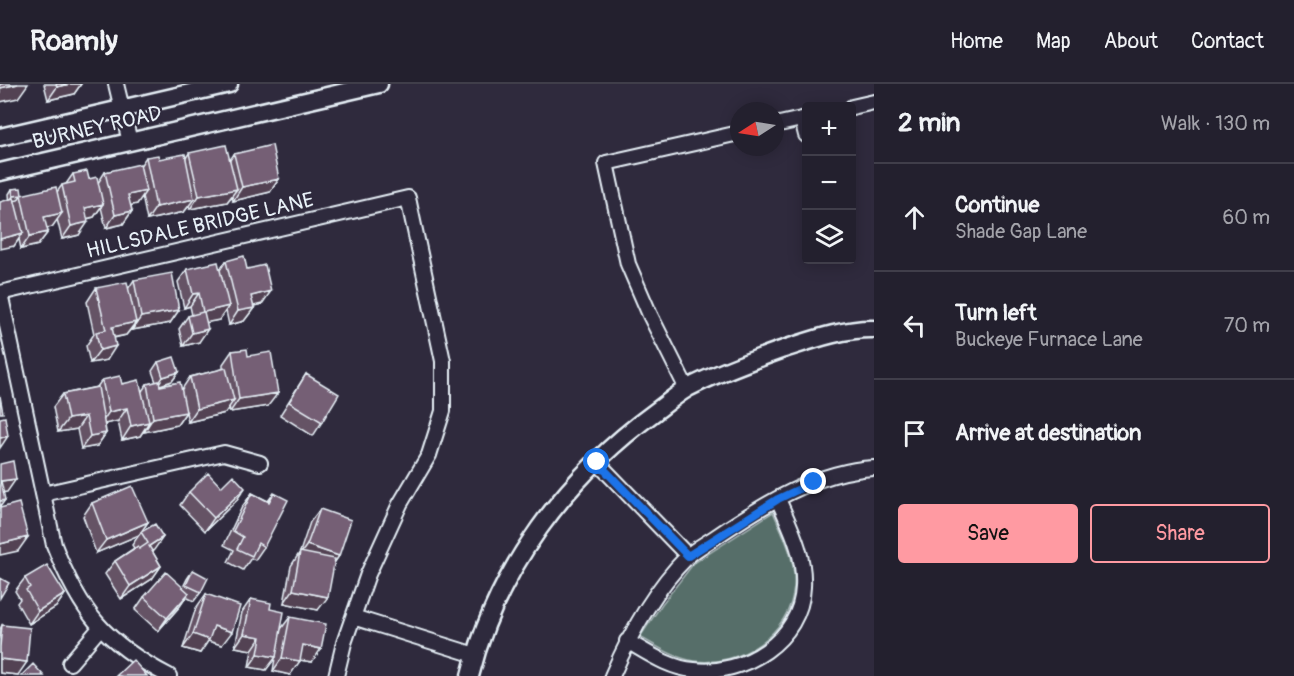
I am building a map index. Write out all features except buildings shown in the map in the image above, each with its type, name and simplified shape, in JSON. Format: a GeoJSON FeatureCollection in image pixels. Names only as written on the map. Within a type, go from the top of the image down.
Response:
{"type":"FeatureCollection","features":[{"type":"Feature","properties":{"kind":"street"},"geometry":{"type":"LineString","coordinates":[[116,84],[130,142]]}},
{"type":"Feature","properties":{"kind":"street","name":"BURNEY ROAD"},"geometry":{"type":"LineString","coordinates":[[0,137],[229,84]]}},
{"type":"Feature","properties":{"kind":"street","name":"BURNEY ROAD"},"geometry":{"type":"LineString","coordinates":[[0,172],[379,84]]}},
{"type":"Feature","properties":{"kind":"street"},"geometry":{"type":"LineString","coordinates":[[856,106],[874,102]]}},
{"type":"Feature","properties":{"kind":"street"},"geometry":{"type":"LineString","coordinates":[[784,123],[802,119]]}},
{"type":"Feature","properties":{"kind":"street"},"geometry":{"type":"LineString","coordinates":[[687,389],[650,315],[628,264],[606,163],[730,135]]}},
{"type":"Feature","properties":{"kind":"street","name":"HILLSDALE BRIDGE LANE"},"geometry":{"type":"LineString","coordinates":[[0,293],[408,198],[443,361],[443,411],[429,455],[400,504],[368,574],[353,617]]}},
{"type":"Feature","properties":{"kind":"street"},"geometry":{"type":"LineString","coordinates":[[0,293],[54,546],[67,579],[84,609],[100,628],[139,661],[169,676]]}},
{"type":"Feature","properties":{"kind":"street"},"geometry":{"type":"LineString","coordinates":[[470,676],[490,614],[516,563],[549,515],[597,462],[636,426],[687,389],[755,359],[809,341],[874,329]]}},
{"type":"Feature","properties":{"kind":"street"},"geometry":{"type":"LineString","coordinates":[[43,494],[224,453],[260,463]]}},
{"type":"Feature","properties":{"kind":"street"},"geometry":{"type":"LineString","coordinates":[[597,462],[688,556]]}},
{"type":"Feature","properties":{"kind":"street"},"geometry":{"type":"LineString","coordinates":[[612,676],[627,641],[654,598],[688,556],[778,499],[814,482],[861,469],[874,468]]}},
{"type":"Feature","properties":{"kind":"street"},"geometry":{"type":"LineString","coordinates":[[627,641],[666,663],[694,670],[735,667],[754,660],[772,647],[789,626],[798,609],[803,588],[798,543],[778,499]]}},
{"type":"Feature","properties":{"kind":"street"},"geometry":{"type":"LineString","coordinates":[[336,676],[353,617],[475,655]]}},
{"type":"Feature","properties":{"kind":"street"},"geometry":{"type":"LineString","coordinates":[[70,663],[100,628]]}},
{"type":"Feature","properties":{"kind":"green space"},"geometry":{"type":"Polygon","coordinates":[[[773,512],[788,548],[793,567],[794,587],[790,604],[773,633],[745,653],[729,659],[712,661],[695,661],[680,657],[640,637],[694,563],[773,512]]]}},
{"type":"Feature","properties":{"kind":"route"},"geometry":{"type":"LineString","coordinates":[[597,462],[688,556],[737,523],[778,499],[814,482]]}}]}
